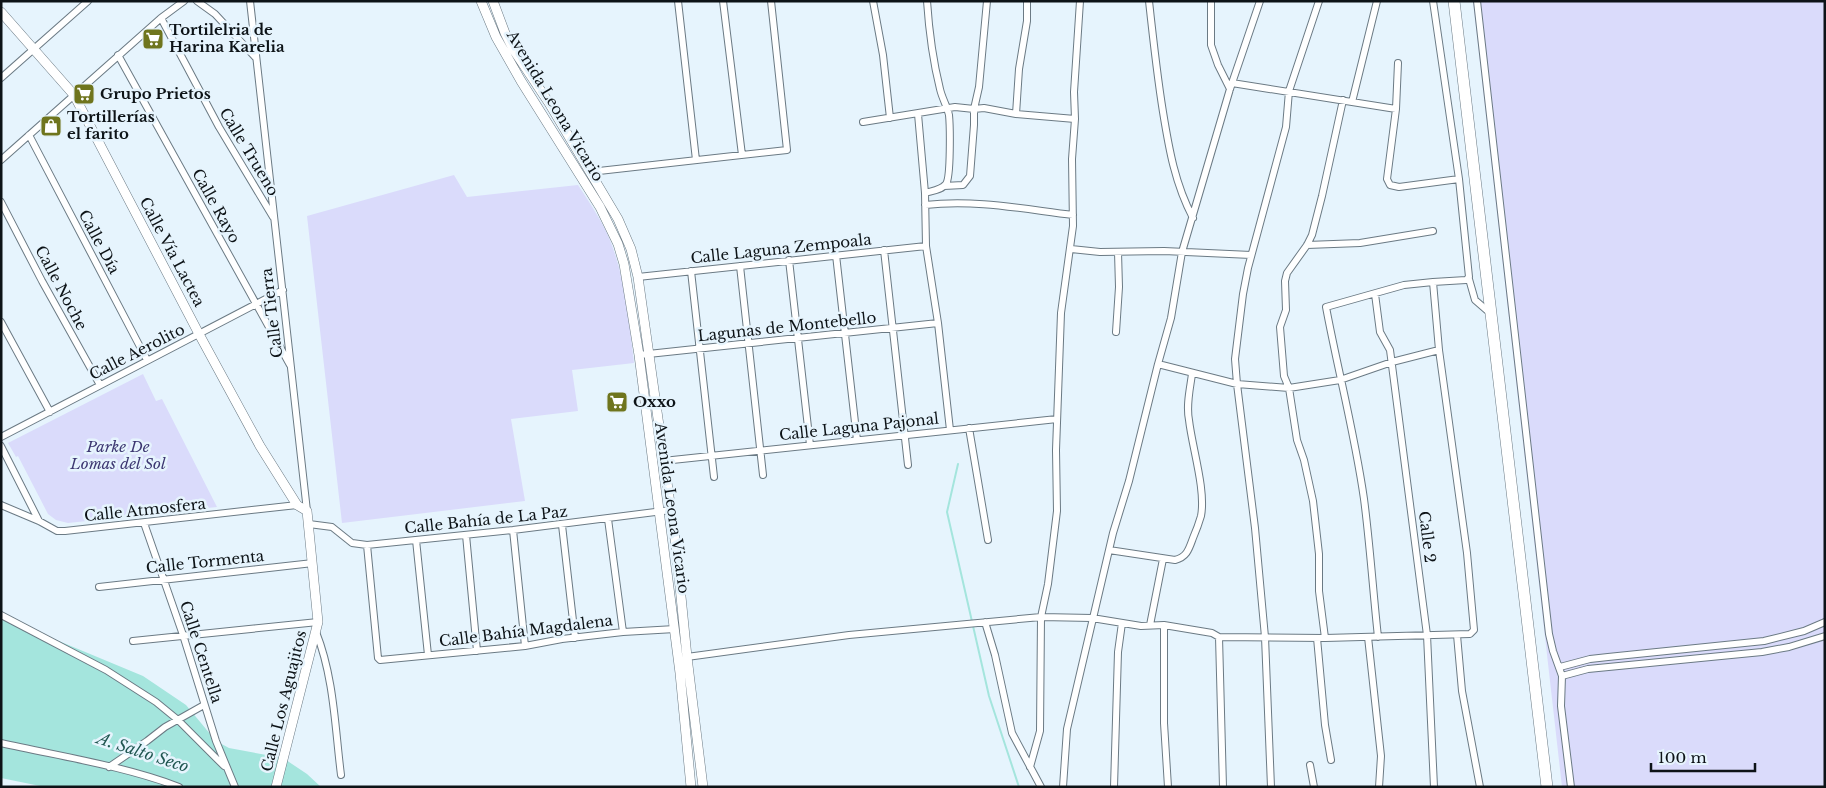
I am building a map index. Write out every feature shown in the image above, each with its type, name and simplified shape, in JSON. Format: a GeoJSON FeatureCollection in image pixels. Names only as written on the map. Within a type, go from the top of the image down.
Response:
{"type":"FeatureCollection","features":[{"type":"Feature","properties":{"kind":"highway"},"geometry":{"type":"LineString","coordinates":[[1454,1],[1547,787]]}},
{"type":"Feature","properties":{"kind":"street"},"geometry":{"type":"LineString","coordinates":[[1,78],[88,1]]}},
{"type":"Feature","properties":{"kind":"street"},"geometry":{"type":"LineString","coordinates":[[1,160],[118,55],[184,1]]}},
{"type":"Feature","properties":{"kind":"street"},"geometry":{"type":"LineString","coordinates":[[197,1],[214,14],[256,58]]}},
{"type":"Feature","properties":{"kind":"street","name":"Calle Tierra"},"geometry":{"type":"LineString","coordinates":[[250,1],[308,511],[318,622]]}},
{"type":"Feature","properties":{"kind":"street","name":"Avenida Leona Vicario"},"geometry":{"type":"LineString","coordinates":[[481,1],[496,37],[521,81],[600,207],[618,244],[627,279],[639,355],[675,629],[691,787]]}},
{"type":"Feature","properties":{"kind":"street","name":"Avenida Leona Vicario"},"geometry":{"type":"LineString","coordinates":[[493,1],[513,49],[549,103],[608,201],[631,249],[638,277],[671,510],[703,787]]}},
{"type":"Feature","properties":{"kind":"street"},"geometry":{"type":"LineString","coordinates":[[678,1],[696,160]]}},
{"type":"Feature","properties":{"kind":"street"},"geometry":{"type":"LineString","coordinates":[[723,1],[742,155]]}},
{"type":"Feature","properties":{"kind":"street"},"geometry":{"type":"LineString","coordinates":[[590,172],[787,150],[771,1]]}},
{"type":"Feature","properties":{"kind":"street"},"geometry":{"type":"LineString","coordinates":[[873,1],[883,55],[890,118]]}},
{"type":"Feature","properties":{"kind":"street"},"geometry":{"type":"LineString","coordinates":[[927,1],[929,25],[940,89],[949,120],[948,177],[944,186]]}},
{"type":"Feature","properties":{"kind":"street"},"geometry":{"type":"LineString","coordinates":[[924,193],[944,186],[963,185],[970,176],[974,109],[979,87],[987,1]]}},
{"type":"Feature","properties":{"kind":"street"},"geometry":{"type":"LineString","coordinates":[[1016,114],[1019,69],[1027,21],[1027,1]]}},
{"type":"Feature","properties":{"kind":"street"},"geometry":{"type":"LineString","coordinates":[[1030,767],[1040,731],[1041,617],[1048,584],[1057,511],[1057,419],[1061,313],[1071,249],[1073,215],[1072,159],[1075,119],[1074,92],[1080,1]]}},
{"type":"Feature","properties":{"kind":"street"},"geometry":{"type":"LineString","coordinates":[[1149,1],[1159,84],[1172,164],[1177,185],[1193,218]]}},
{"type":"Feature","properties":{"kind":"street"},"geometry":{"type":"LineString","coordinates":[[1210,1],[1211,44],[1218,64],[1231,86]]}},
{"type":"Feature","properties":{"kind":"street"},"geometry":{"type":"LineString","coordinates":[[1063,787],[1067,729],[1109,550],[1129,482],[1171,318],[1182,252],[1231,86],[1260,1]]}},
{"type":"Feature","properties":{"kind":"street"},"geometry":{"type":"LineString","coordinates":[[1271,787],[1265,637],[1235,358],[1243,294],[1251,255],[1286,127],[1289,91],[1319,1]]}},
{"type":"Feature","properties":{"kind":"street"},"geometry":{"type":"LineString","coordinates":[[1352,102],[1377,1]]}},
{"type":"Feature","properties":{"kind":"street"},"geometry":{"type":"LineString","coordinates":[[1433,1],[1459,179],[1468,279],[1474,300],[1490,313]]}},
{"type":"Feature","properties":{"kind":"street"},"geometry":{"type":"LineString","coordinates":[[1477,1],[1549,634],[1562,676],[1561,706],[1572,787]]}},
{"type":"Feature","properties":{"kind":"street","name":"Calle Vía Lactea"},"geometry":{"type":"LineString","coordinates":[[1,12],[74,95],[260,446],[297,505],[308,511]]}},
{"type":"Feature","properties":{"kind":"street","name":"Calle Trueno"},"geometry":{"type":"LineString","coordinates":[[161,18],[219,128],[274,219]]}},
{"type":"Feature","properties":{"kind":"street","name":"Calle Rayo"},"geometry":{"type":"LineString","coordinates":[[118,55],[292,370]]}},
{"type":"Feature","properties":{"kind":"street"},"geometry":{"type":"LineString","coordinates":[[1398,63],[1396,109],[1387,179],[1390,185],[1399,187],[1459,179]]}},
{"type":"Feature","properties":{"kind":"street"},"geometry":{"type":"LineString","coordinates":[[1231,86],[1289,91],[1396,109]]}},
{"type":"Feature","properties":{"kind":"street"},"geometry":{"type":"LineString","coordinates":[[1325,638],[1319,591],[1319,554],[1312,500],[1304,460],[1297,440],[1289,388],[1284,376],[1280,327],[1286,310],[1285,281],[1287,273],[1312,235],[1342,100]]}},
{"type":"Feature","properties":{"kind":"street"},"geometry":{"type":"LineString","coordinates":[[864,122],[947,108],[984,108],[1016,114],[1075,119]]}},
{"type":"Feature","properties":{"kind":"street"},"geometry":{"type":"LineString","coordinates":[[918,114],[926,246],[938,323],[950,430]]}},
{"type":"Feature","properties":{"kind":"street","name":"Calle Día"},"geometry":{"type":"LineString","coordinates":[[29,135],[148,360]]}},
{"type":"Feature","properties":{"kind":"street","name":"Calle Noche"},"geometry":{"type":"LineString","coordinates":[[1,202],[42,281],[100,385]]}},
{"type":"Feature","properties":{"kind":"street"},"geometry":{"type":"LineString","coordinates":[[924,206],[950,202],[979,203],[1073,215]]}},
{"type":"Feature","properties":{"kind":"street"},"geometry":{"type":"LineString","coordinates":[[1307,245],[1360,243],[1433,231]]}},
{"type":"Feature","properties":{"kind":"street","name":"Calle Laguna Zempoala"},"geometry":{"type":"LineString","coordinates":[[638,277],[926,246]]}},
{"type":"Feature","properties":{"kind":"street"},"geometry":{"type":"LineString","coordinates":[[1071,249],[1100,252],[1182,252],[1251,255]]}},
{"type":"Feature","properties":{"kind":"street"},"geometry":{"type":"LineString","coordinates":[[884,250],[908,465]]}},
{"type":"Feature","properties":{"kind":"street"},"geometry":{"type":"LineString","coordinates":[[1116,332],[1119,286],[1118,252]]}},
{"type":"Feature","properties":{"kind":"street"},"geometry":{"type":"LineString","coordinates":[[836,255],[856,440]]}},
{"type":"Feature","properties":{"kind":"street"},"geometry":{"type":"LineString","coordinates":[[789,260],[810,445]]}},
{"type":"Feature","properties":{"kind":"street"},"geometry":{"type":"LineString","coordinates":[[740,266],[763,475]]}},
{"type":"Feature","properties":{"kind":"street"},"geometry":{"type":"LineString","coordinates":[[691,271],[714,477]]}},
{"type":"Feature","properties":{"kind":"street"},"geometry":{"type":"LineString","coordinates":[[1378,636],[1364,499],[1326,307],[1404,284],[1468,279]]}},
{"type":"Feature","properties":{"kind":"street"},"geometry":{"type":"LineString","coordinates":[[687,657],[849,635],[1041,617],[1092,618],[1122,623],[1164,625],[1212,633],[1219,636],[1325,638],[1470,634],[1474,630],[1468,553],[1439,350],[1434,282]]}},
{"type":"Feature","properties":{"kind":"street","name":"Calle Aerolito"},"geometry":{"type":"LineString","coordinates":[[1,437],[283,290]]}},
{"type":"Feature","properties":{"kind":"street","name":"Calle 2"},"geometry":{"type":"LineString","coordinates":[[1375,294],[1380,332],[1388,343],[1392,362],[1428,635],[1434,787]]}},
{"type":"Feature","properties":{"kind":"street"},"geometry":{"type":"LineString","coordinates":[[1,322],[50,412]]}},
{"type":"Feature","properties":{"kind":"street","name":"Lagunas de Montebello"},"geometry":{"type":"LineString","coordinates":[[639,355],[938,323]]}},
{"type":"Feature","properties":{"kind":"street"},"geometry":{"type":"LineString","coordinates":[[1158,364],[1237,384],[1289,388],[1340,380],[1392,362],[1439,350]]}},
{"type":"Feature","properties":{"kind":"street"},"geometry":{"type":"LineString","coordinates":[[1109,550],[1175,560],[1183,558],[1189,550],[1201,516],[1202,503],[1189,420],[1188,405],[1192,374]]}},
{"type":"Feature","properties":{"kind":"street","name":"Calle Laguna Pajonal"},"geometry":{"type":"LineString","coordinates":[[663,461],[1057,419]]}},
{"type":"Feature","properties":{"kind":"street"},"geometry":{"type":"LineString","coordinates":[[969,428],[988,540]]}},
{"type":"Feature","properties":{"kind":"street"},"geometry":{"type":"LineString","coordinates":[[1,446],[40,521]]}},
{"type":"Feature","properties":{"kind":"street","name":"Calle Atmosfera"},"geometry":{"type":"LineString","coordinates":[[1,505],[40,521],[57,531],[65,532],[297,505]]}},
{"type":"Feature","properties":{"kind":"street","name":"Calle Bahía de La Paz"},"geometry":{"type":"LineString","coordinates":[[308,524],[332,527],[352,543],[367,544],[513,530],[671,510]]}},
{"type":"Feature","properties":{"kind":"street"},"geometry":{"type":"LineString","coordinates":[[608,519],[623,632]]}},
{"type":"Feature","properties":{"kind":"street","name":"Calle Centella"},"geometry":{"type":"LineString","coordinates":[[144,523],[183,635],[204,705],[235,787]]}},
{"type":"Feature","properties":{"kind":"street"},"geometry":{"type":"LineString","coordinates":[[562,524],[575,638]]}},
{"type":"Feature","properties":{"kind":"street"},"geometry":{"type":"LineString","coordinates":[[513,530],[525,646]]}},
{"type":"Feature","properties":{"kind":"street"},"geometry":{"type":"LineString","coordinates":[[466,535],[477,651]]}},
{"type":"Feature","properties":{"kind":"street"},"geometry":{"type":"LineString","coordinates":[[416,540],[428,656]]}},
{"type":"Feature","properties":{"kind":"street","name":"Calle Bahía Magdalena"},"geometry":{"type":"LineString","coordinates":[[367,544],[378,658],[380,660],[525,646],[562,639],[623,632],[675,629]]}},
{"type":"Feature","properties":{"kind":"street"},"geometry":{"type":"LineString","coordinates":[[1150,625],[1163,559]]}},
{"type":"Feature","properties":{"kind":"street","name":"Calle Tormenta"},"geometry":{"type":"LineString","coordinates":[[100,586],[313,563]]}},
{"type":"Feature","properties":{"kind":"street"},"geometry":{"type":"LineString","coordinates":[[1,615],[106,670],[156,702],[178,720],[227,769]]}},
{"type":"Feature","properties":{"kind":"street"},"geometry":{"type":"LineString","coordinates":[[133,641],[318,622]]}},
{"type":"Feature","properties":{"kind":"street","name":"Calle Los Aguajitos"},"geometry":{"type":"LineString","coordinates":[[276,787],[318,622]]}},
{"type":"Feature","properties":{"kind":"street"},"geometry":{"type":"LineString","coordinates":[[985,622],[997,663],[1012,733],[1041,787]]}},
{"type":"Feature","properties":{"kind":"street"},"geometry":{"type":"LineString","coordinates":[[1560,667],[1590,659],[1764,641],[1804,631],[1825,622]]}},
{"type":"Feature","properties":{"kind":"street"},"geometry":{"type":"LineString","coordinates":[[1114,787],[1118,652],[1122,623]]}},
{"type":"Feature","properties":{"kind":"street"},"geometry":{"type":"LineString","coordinates":[[1164,625],[1164,723],[1168,787]]}},
{"type":"Feature","properties":{"kind":"street"},"geometry":{"type":"LineString","coordinates":[[316,632],[327,668],[342,775]]}},
{"type":"Feature","properties":{"kind":"street"},"geometry":{"type":"LineString","coordinates":[[1457,635],[1462,691],[1480,787]]}},
{"type":"Feature","properties":{"kind":"street"},"geometry":{"type":"LineString","coordinates":[[1219,636],[1223,787]]}},
{"type":"Feature","properties":{"kind":"street"},"geometry":{"type":"LineString","coordinates":[[1562,676],[1588,669],[1762,652],[1789,647],[1825,636]]}},
{"type":"Feature","properties":{"kind":"street"},"geometry":{"type":"LineString","coordinates":[[1368,637],[1381,756],[1379,787]]}},
{"type":"Feature","properties":{"kind":"street"},"geometry":{"type":"LineString","coordinates":[[1317,638],[1325,725],[1331,760]]}},
{"type":"Feature","properties":{"kind":"street"},"geometry":{"type":"LineString","coordinates":[[108,767],[178,720],[204,705]]}},
{"type":"Feature","properties":{"kind":"street"},"geometry":{"type":"LineString","coordinates":[[1,743],[161,780],[179,787]]}},
{"type":"Feature","properties":{"kind":"street"},"geometry":{"type":"LineString","coordinates":[[1310,766],[1314,787]]}},
{"type":"Feature","properties":{"kind":"green space"},"geometry":{"type":"Polygon","coordinates":[[[1473,1],[1825,1],[1825,787],[1562,787],[1473,1]]]}},
{"type":"Feature","properties":{"kind":"green space"},"geometry":{"type":"Polygon","coordinates":[[[454,175],[467,197],[578,185],[606,231],[618,263],[625,296],[634,363],[572,370],[578,411],[511,419],[525,501],[342,523],[307,216],[454,175]]]}},
{"type":"Feature","properties":{"kind":"green space","name":"Parke De Lomas del Sol"},"geometry":{"type":"Polygon","coordinates":[[[143,374],[156,401],[162,399],[217,507],[68,523],[56,520],[48,514],[18,456],[16,457],[8,443],[143,374]]]}},
{"type":"Feature","properties":{"kind":"water","name":"A. Salto Seco"},"geometry":{"type":"Polygon","coordinates":[[[1,617],[143,676],[186,705],[216,741],[229,748],[283,758],[307,774],[321,787],[45,787],[1,778],[1,617]]]}},
{"type":"Feature","properties":{"kind":"waterway"},"geometry":{"type":"LineString","coordinates":[[958,464],[947,512],[989,696],[1019,787]]}},
{"type":"Feature","properties":{"kind":"place","name":"Tortilelria de Harina Karelia"},"geometry":{"type":"Point","coordinates":[153,39]}},
{"type":"Feature","properties":{"kind":"place","name":"Grupo Prietos"},"geometry":{"type":"Point","coordinates":[84,94]}},
{"type":"Feature","properties":{"kind":"place","name":"Tortillerías el farito"},"geometry":{"type":"Point","coordinates":[51,126]}},
{"type":"Feature","properties":{"kind":"place","name":"Oxxo"},"geometry":{"type":"Point","coordinates":[617,402]}}]}
